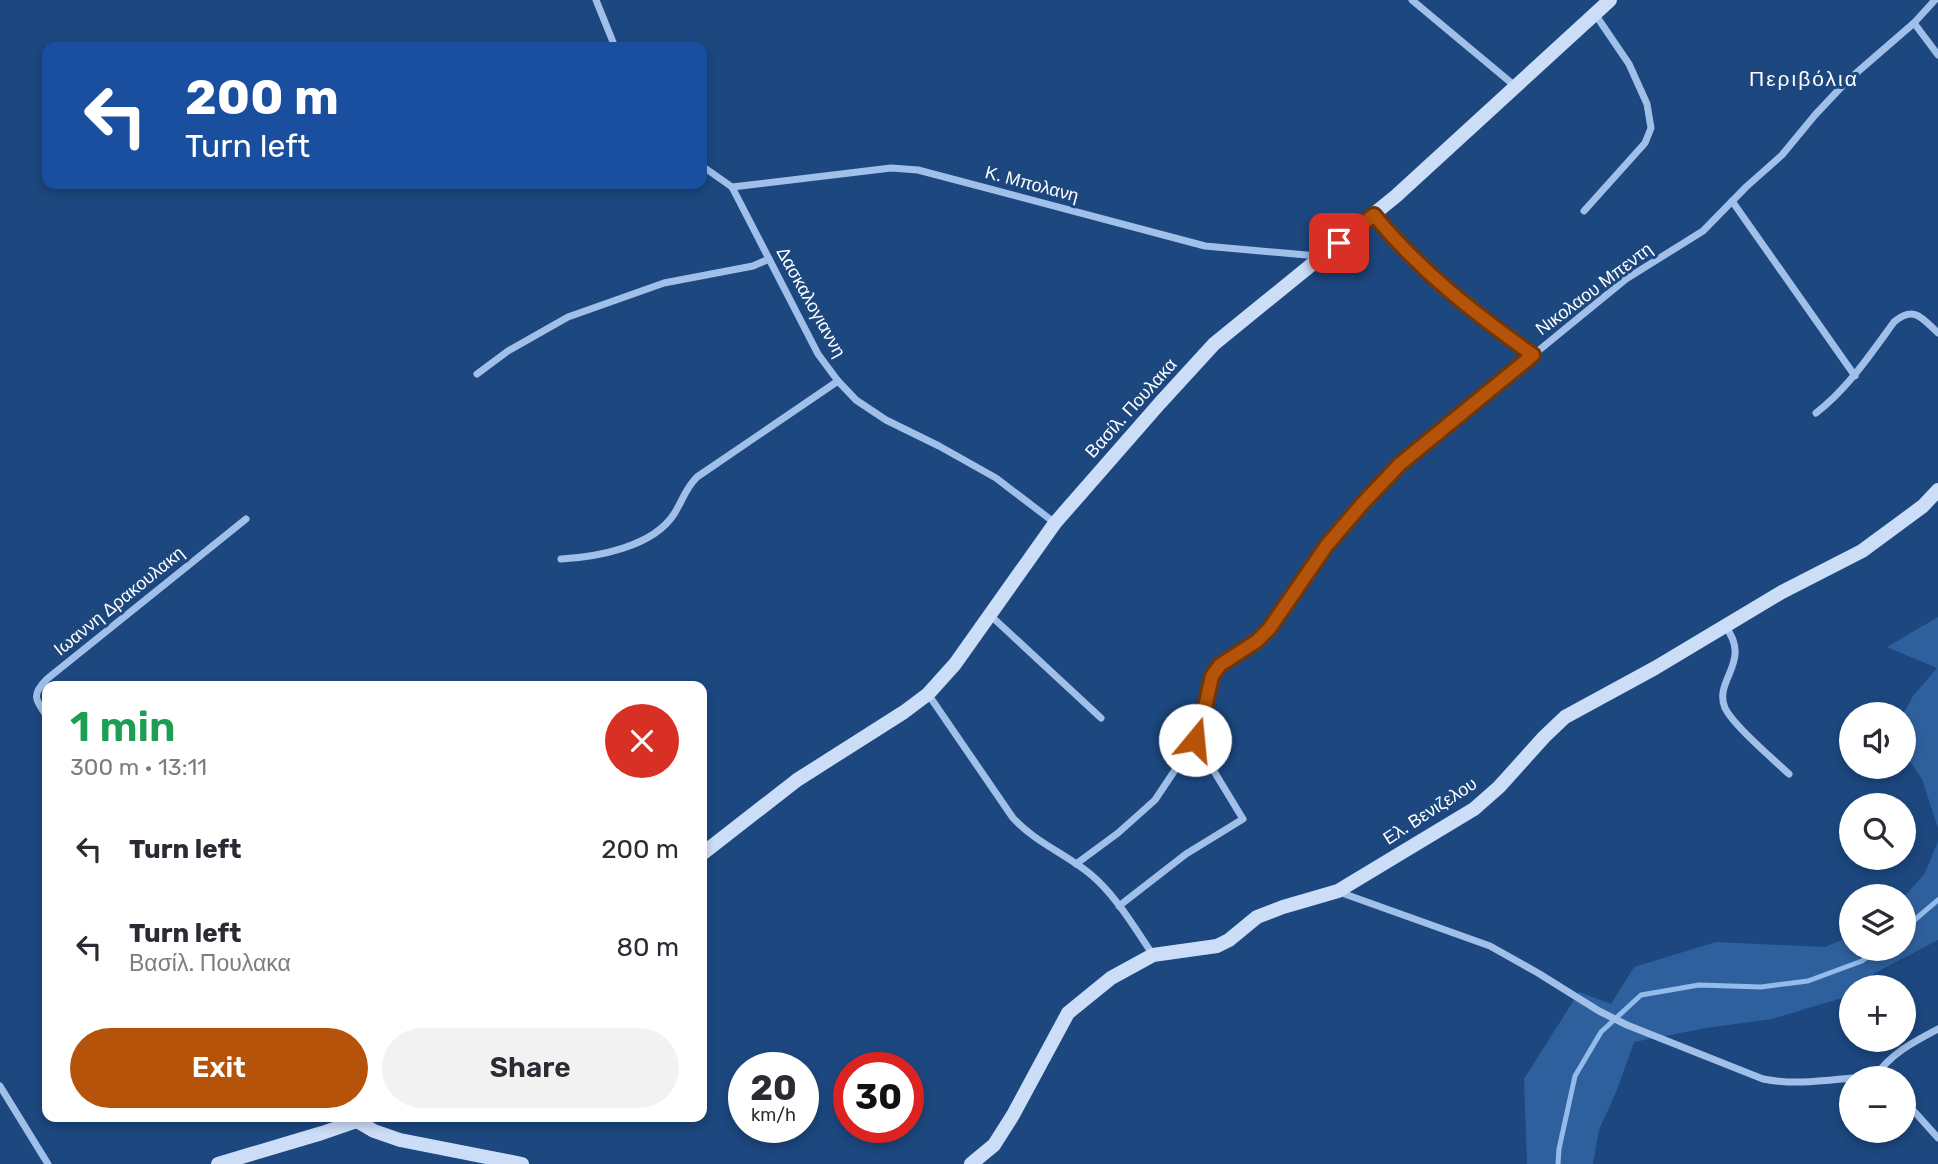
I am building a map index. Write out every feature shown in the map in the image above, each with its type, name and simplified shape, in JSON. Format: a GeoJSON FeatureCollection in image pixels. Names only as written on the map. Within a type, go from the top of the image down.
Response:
{"type":"FeatureCollection","features":[{"type":"Feature","properties":{"kind":"main road","name":"Βασίλ. Πουλακα"},"geometry":{"type":"LineString","coordinates":[[707,850],[797,780],[928,694],[955,664],[1055,523],[1214,344],[1374,215],[1610,0]]}},
{"type":"Feature","properties":{"kind":"main road","name":"Ελ. Βενιζελου"},"geometry":{"type":"LineString","coordinates":[[978,1161],[994,1145],[1013,1115],[1068,1013],[1111,978],[1153,955],[1217,946],[1258,918],[1283,907],[1338,891],[1474,809],[1499,787],[1565,717],[1655,668],[1782,592],[1862,551],[1923,506],[1938,490]]}},
{"type":"Feature","properties":{"kind":"main road"},"geometry":{"type":"LineString","coordinates":[[218,1164],[284,1145],[346,1122]]}},
{"type":"Feature","properties":{"kind":"main road"},"geometry":{"type":"LineString","coordinates":[[362,1122],[374,1132],[400,1140],[522,1164]]}},
{"type":"Feature","properties":{"kind":"street"},"geometry":{"type":"LineString","coordinates":[[596,0],[613,42]]}},
{"type":"Feature","properties":{"kind":"street"},"geometry":{"type":"LineString","coordinates":[[1412,0],[1516,86]]}},
{"type":"Feature","properties":{"kind":"street","name":"Νικολαου Μπεντη"},"geometry":{"type":"LineString","coordinates":[[1076,864],[1118,833],[1155,800],[1195,740],[1212,676],[1220,665],[1257,641],[1269,629],[1327,545],[1400,464],[1626,279],[1703,231],[1782,155],[1847,81],[1914,23],[1934,0]]}},
{"type":"Feature","properties":{"kind":"street"},"geometry":{"type":"LineString","coordinates":[[1584,211],[1645,143],[1651,128],[1647,104],[1629,64],[1595,14]]}},
{"type":"Feature","properties":{"kind":"street"},"geometry":{"type":"LineString","coordinates":[[1914,23],[1938,55]]}},
{"type":"Feature","properties":{"kind":"street","name":"Κ. Μπολανη"},"geometry":{"type":"LineString","coordinates":[[732,187],[891,168],[918,170],[1205,246],[1322,257]]}},
{"type":"Feature","properties":{"kind":"street","name":"Δασκαλογιαννη"},"geometry":{"type":"LineString","coordinates":[[707,170],[732,187],[818,354],[856,400],[886,420],[996,478],[1055,523]]}},
{"type":"Feature","properties":{"kind":"street"},"geometry":{"type":"LineString","coordinates":[[1732,201],[1855,376]]}},
{"type":"Feature","properties":{"kind":"street"},"geometry":{"type":"LineString","coordinates":[[1374,215],[1407,253],[1440,284],[1479,317],[1533,355]]}},
{"type":"Feature","properties":{"kind":"street"},"geometry":{"type":"LineString","coordinates":[[477,374],[508,351],[578,313],[664,284],[753,266],[769,259]]}},
{"type":"Feature","properties":{"kind":"street"},"geometry":{"type":"LineString","coordinates":[[1816,413],[1855,376],[1900,317],[1914,313],[1938,333]]}},
{"type":"Feature","properties":{"kind":"street"},"geometry":{"type":"LineString","coordinates":[[561,559],[589,558],[612,552],[657,531],[674,514],[687,487],[697,477],[838,381]]}},
{"type":"Feature","properties":{"kind":"street","name":"Ιωαννη Δρακουλακη"},"geometry":{"type":"LineString","coordinates":[[45,681],[246,519]]}},
{"type":"Feature","properties":{"kind":"street"},"geometry":{"type":"LineString","coordinates":[[990,615],[1101,718]]}},
{"type":"Feature","properties":{"kind":"street"},"geometry":{"type":"LineString","coordinates":[[1725,626],[1735,644],[1736,653],[1724,689],[1726,709],[1735,722],[1789,774]]}},
{"type":"Feature","properties":{"kind":"street","name":"Ιωαννη Δρακουλακη"},"geometry":{"type":"LineString","coordinates":[[42,684],[36,694],[42,708]]}},
{"type":"Feature","properties":{"kind":"street"},"geometry":{"type":"LineString","coordinates":[[928,694],[1013,818],[1026,832],[1090,873],[1108,891],[1153,955]]}},
{"type":"Feature","properties":{"kind":"street"},"geometry":{"type":"LineString","coordinates":[[1119,906],[1186,855],[1243,820],[1195,740]]}},
{"type":"Feature","properties":{"kind":"street"},"geometry":{"type":"LineString","coordinates":[[1338,891],[1490,946],[1538,972],[1598,1011],[1763,1079],[1783,1083],[1839,1079]]}},
{"type":"Feature","properties":{"kind":"street"},"geometry":{"type":"LineString","coordinates":[[1882,1066],[1908,1045],[1938,1030]]}},
{"type":"Feature","properties":{"kind":"street"},"geometry":{"type":"LineString","coordinates":[[0,1086],[48,1164]]}},
{"type":"Feature","properties":{"kind":"street"},"geometry":{"type":"LineString","coordinates":[[1916,1113],[1938,1138]]}},
{"type":"Feature","properties":{"kind":"shaded area"},"geometry":{"type":"Polygon","coordinates":[[[1938,617],[1938,828],[1922,779],[1916,770],[1916,702],[1910,702],[1937,668],[1887,647],[1938,617]]]}},
{"type":"Feature","properties":{"kind":"shaded area"},"geometry":{"type":"Polygon","coordinates":[[[1938,841],[1938,940],[1916,952],[1915,884],[1925,873],[1938,841]]]}},
{"type":"Feature","properties":{"kind":"shaded area"},"geometry":{"type":"Polygon","coordinates":[[[1839,941],[1839,961],[1898,961],[1873,975],[1839,975],[1839,999],[1772,1019],[1634,1042],[1599,1130],[1593,1164],[1527,1164],[1524,1079],[1579,992],[1611,1004],[1634,967],[1716,942],[1825,947],[1839,941]]]}},
{"type":"Feature","properties":{"kind":"waterway"},"geometry":{"type":"LineString","coordinates":[[1916,919],[1938,900]]}},
{"type":"Feature","properties":{"kind":"waterway"},"geometry":{"type":"LineString","coordinates":[[1558,1164],[1575,1076],[1601,1032],[1641,995],[1699,985],[1761,987],[1808,981],[1862,961]]}},
{"type":"Feature","properties":{"kind":"district","name":"Περιβόλια"},"geometry":{"type":"Point","coordinates":[1804,79]}},
{"type":"Feature","properties":{"kind":"route"},"geometry":{"type":"LineString","coordinates":[[1195,740],[1212,676],[1220,665],[1257,641],[1269,629],[1327,545],[1400,464],[1533,355],[1479,317],[1440,284],[1407,253],[1374,215],[1339,243]]}}]}
